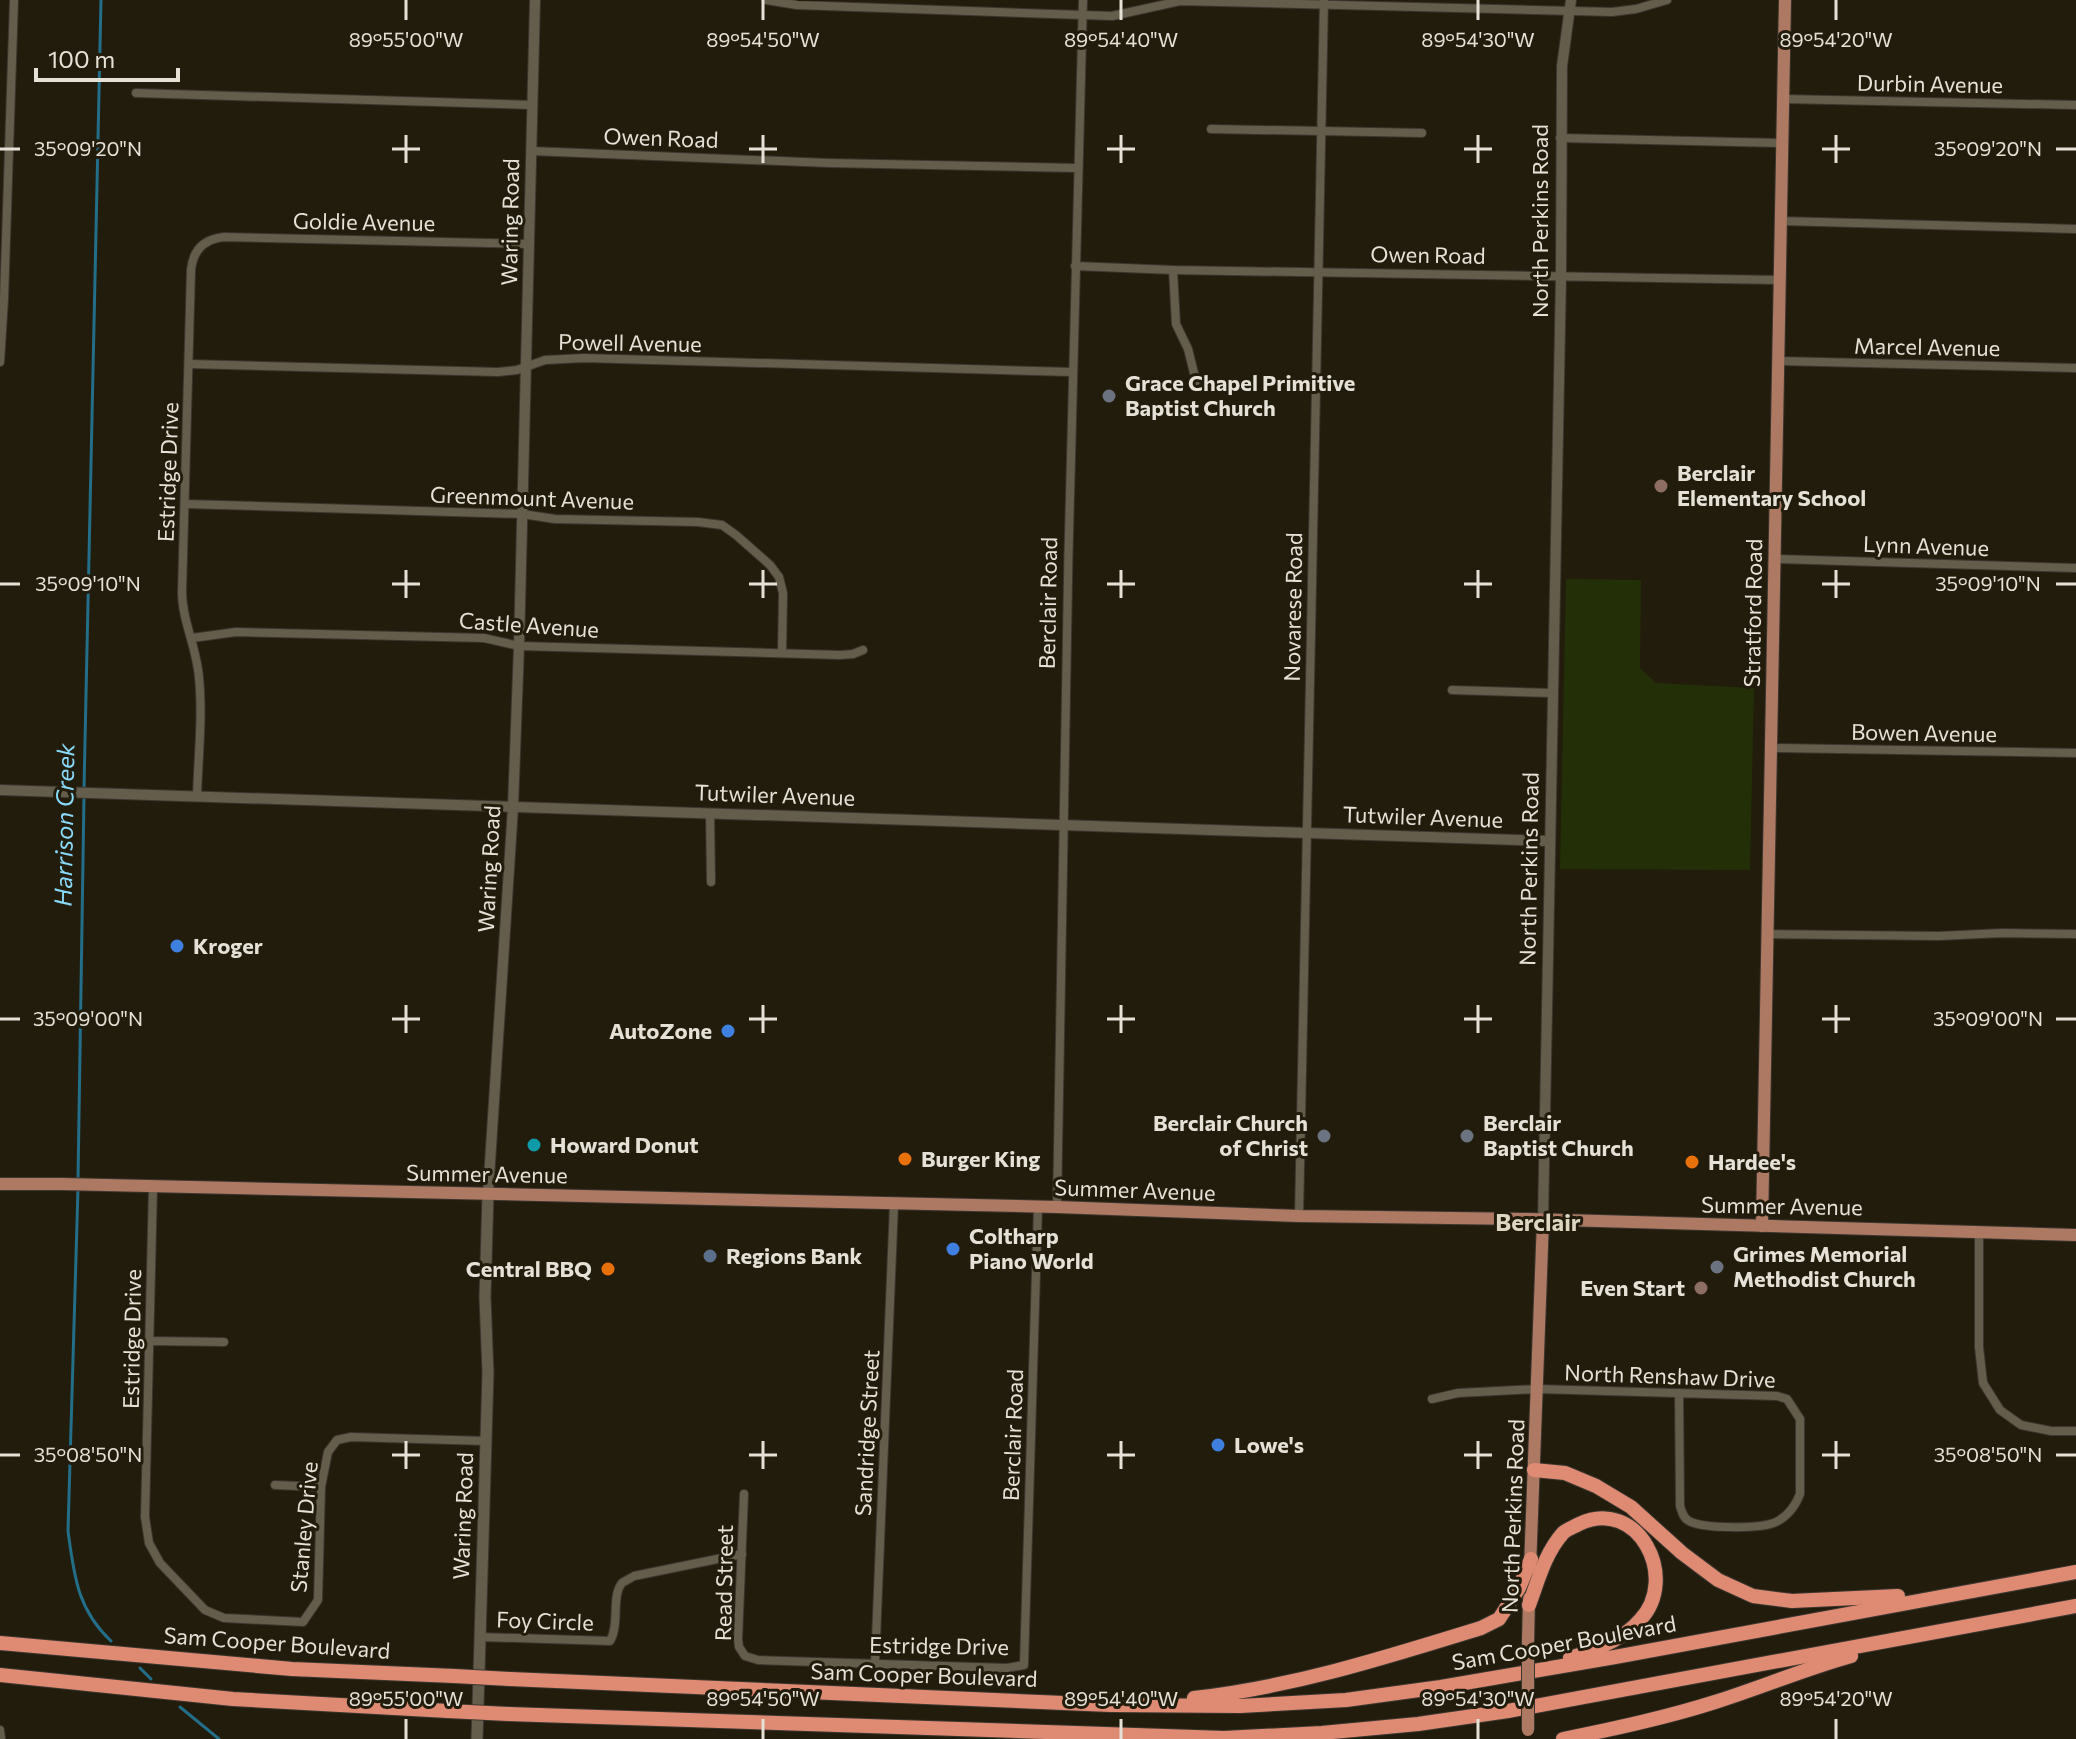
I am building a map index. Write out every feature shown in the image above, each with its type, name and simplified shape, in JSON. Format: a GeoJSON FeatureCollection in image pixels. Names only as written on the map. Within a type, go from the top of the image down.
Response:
{"type":"FeatureCollection","features":[{"type":"Feature","properties":{"kind":"highway"},"geometry":{"type":"LineString","coordinates":[[1534,1470],[1565,1473],[1596,1486],[1631,1507],[1682,1553],[1718,1580],[1753,1596],[1792,1601],[1970,1591]]}},
{"type":"Feature","properties":{"kind":"highway"},"geometry":{"type":"LineString","coordinates":[[1514,1675],[1583,1654],[1620,1636],[1640,1621],[1654,1601],[1656,1576],[1650,1548],[1634,1529],[1614,1518],[1587,1520],[1565,1531],[1547,1559],[1529,1605]]}},
{"type":"Feature","properties":{"kind":"highway"},"geometry":{"type":"LineString","coordinates":[[1125,1705],[1240,1693],[1300,1680],[1481,1628],[1499,1619],[1519,1588],[1531,1559]]}},
{"type":"Feature","properties":{"kind":"highway","name":"Sam Cooper Boulevard"},"geometry":{"type":"LineString","coordinates":[[0,1643],[292,1669],[1125,1705],[1240,1706],[1346,1700],[1441,1687],[2076,1572]]}},
{"type":"Feature","properties":{"kind":"highway"},"geometry":{"type":"LineString","coordinates":[[0,1675],[218,1698],[448,1711],[1224,1738],[1418,1724],[1508,1711],[2076,1606]]}},
{"type":"Feature","properties":{"kind":"highway"},"geometry":{"type":"LineString","coordinates":[[1563,1739],[1648,1722],[1716,1702],[1809,1668],[1940,1631]]}},
{"type":"Feature","properties":{"kind":"highway"},"geometry":{"type":"LineString","coordinates":[[1027,1733],[1051,1739]]}},
{"type":"Feature","properties":{"kind":"main road","name":"Stratford Road"},"geometry":{"type":"LineString","coordinates":[[1762,1226],[1785,0]]}},
{"type":"Feature","properties":{"kind":"main road","name":"Summer Avenue"},"geometry":{"type":"LineString","coordinates":[[0,1184],[1057,1207],[2076,1235]]}},
{"type":"Feature","properties":{"kind":"main road","name":"Waring Road"},"geometry":{"type":"LineString","coordinates":[[477,1739],[488,1353],[485,1297],[488,1194]]}},
{"type":"Feature","properties":{"kind":"main road","name":"North Perkins Road"},"geometry":{"type":"LineString","coordinates":[[1528,1734],[1529,1605],[1543,1220]]}},
{"type":"Feature","properties":{"kind":"street"},"geometry":{"type":"LineString","coordinates":[[0,362],[14,0]]}},
{"type":"Feature","properties":{"kind":"street","name":"Waring Road"},"geometry":{"type":"LineString","coordinates":[[488,1194],[513,807],[535,0]]}},
{"type":"Feature","properties":{"kind":"street"},"geometry":{"type":"LineString","coordinates":[[766,0],[797,5],[1112,16],[1168,3],[1202,0],[1570,5],[1612,12],[1667,0]]}},
{"type":"Feature","properties":{"kind":"street","name":"Berclair Road"},"geometry":{"type":"LineString","coordinates":[[1057,1207],[1061,824],[1083,0]]}},
{"type":"Feature","properties":{"kind":"street","name":"Novarese Road"},"geometry":{"type":"LineString","coordinates":[[1299,1216],[1324,2]]}},
{"type":"Feature","properties":{"kind":"street","name":"North Perkins Road"},"geometry":{"type":"LineString","coordinates":[[1543,1220],[1561,275],[1560,138],[1562,66],[1570,5]]}},
{"type":"Feature","properties":{"kind":"street"},"geometry":{"type":"LineString","coordinates":[[136,93],[533,105]]}},
{"type":"Feature","properties":{"kind":"street","name":"Durbin Avenue"},"geometry":{"type":"LineString","coordinates":[[1783,99],[2076,105]]}},
{"type":"Feature","properties":{"kind":"street"},"geometry":{"type":"LineString","coordinates":[[1211,129],[1422,133]]}},
{"type":"Feature","properties":{"kind":"street"},"geometry":{"type":"LineString","coordinates":[[1560,138],[1782,143]]}},
{"type":"Feature","properties":{"kind":"street","name":"Owen Road"},"geometry":{"type":"LineString","coordinates":[[531,151],[829,163],[1077,168]]}},
{"type":"Feature","properties":{"kind":"street"},"geometry":{"type":"LineString","coordinates":[[1781,221],[2076,229]]}},
{"type":"Feature","properties":{"kind":"street","name":"Goldie Avenue"},"geometry":{"type":"LineString","coordinates":[[201,246],[224,237],[529,244]]}},
{"type":"Feature","properties":{"kind":"street","name":"Estridge Drive"},"geometry":{"type":"LineString","coordinates":[[197,797],[200,679],[182,599],[191,270],[193,257],[201,246]]}},
{"type":"Feature","properties":{"kind":"street","name":"Owen Road"},"geometry":{"type":"LineString","coordinates":[[1075,266],[1779,280]]}},
{"type":"Feature","properties":{"kind":"street"},"geometry":{"type":"LineString","coordinates":[[1173,270],[1176,324],[1188,349],[1196,381]]}},
{"type":"Feature","properties":{"kind":"street","name":"Powell Avenue"},"geometry":{"type":"LineString","coordinates":[[189,364],[507,372],[553,359],[584,358],[1072,372]]}},
{"type":"Feature","properties":{"kind":"street","name":"Marcel Avenue"},"geometry":{"type":"LineString","coordinates":[[1778,361],[2076,368]]}},
{"type":"Feature","properties":{"kind":"street","name":"Greenmount Avenue"},"geometry":{"type":"LineString","coordinates":[[185,504],[522,514],[555,519],[722,525],[770,565],[779,577],[783,593],[782,653]]}},
{"type":"Feature","properties":{"kind":"street","name":"Lynn Avenue"},"geometry":{"type":"LineString","coordinates":[[1774,559],[2076,568]]}},
{"type":"Feature","properties":{"kind":"street","name":"Castle Avenue"},"geometry":{"type":"LineString","coordinates":[[192,638],[224,632],[298,633],[484,638],[519,646],[847,655],[863,650]]}},
{"type":"Feature","properties":{"kind":"street"},"geometry":{"type":"LineString","coordinates":[[1452,690],[1552,693]]}},
{"type":"Feature","properties":{"kind":"street","name":"Bowen Avenue"},"geometry":{"type":"LineString","coordinates":[[1771,748],[2076,753]]}},
{"type":"Feature","properties":{"kind":"street","name":"Tutwiler Avenue"},"geometry":{"type":"LineString","coordinates":[[0,790],[1549,841]]}},
{"type":"Feature","properties":{"kind":"street"},"geometry":{"type":"LineString","coordinates":[[710,813],[711,882]]}},
{"type":"Feature","properties":{"kind":"street"},"geometry":{"type":"LineString","coordinates":[[1767,934],[2076,934]]}},
{"type":"Feature","properties":{"kind":"street","name":"Estridge Drive"},"geometry":{"type":"LineString","coordinates":[[153,1187],[145,1517],[149,1543],[160,1563],[205,1610],[224,1618],[303,1622]]}},
{"type":"Feature","properties":{"kind":"street","name":"Sandridge Street"},"geometry":{"type":"LineString","coordinates":[[875,1663],[894,1204]]}},
{"type":"Feature","properties":{"kind":"street","name":"Berclair Road"},"geometry":{"type":"LineString","coordinates":[[1024,1665],[1038,1207]]}},
{"type":"Feature","properties":{"kind":"street"},"geometry":{"type":"LineString","coordinates":[[1979,1231],[1979,1347],[1983,1383],[2000,1410],[2021,1425],[2051,1431],[2076,1431]]}},
{"type":"Feature","properties":{"kind":"street"},"geometry":{"type":"LineString","coordinates":[[150,1341],[224,1342]]}},
{"type":"Feature","properties":{"kind":"street","name":"North Renshaw Drive"},"geometry":{"type":"LineString","coordinates":[[1432,1399],[1458,1393],[1538,1389],[1679,1393],[1777,1396],[1787,1399],[1800,1419],[1801,1482],[1796,1506],[1774,1523],[1760,1527],[1688,1521],[1680,1506],[1679,1393]]}},
{"type":"Feature","properties":{"kind":"street","name":"Stanley Drive"},"geometry":{"type":"LineString","coordinates":[[303,1622],[318,1600],[321,1487],[328,1452],[337,1440],[351,1437],[486,1441]]}},
{"type":"Feature","properties":{"kind":"street"},"geometry":{"type":"LineString","coordinates":[[275,1485],[321,1487]]}},
{"type":"Feature","properties":{"kind":"street","name":"Read Street"},"geometry":{"type":"LineString","coordinates":[[744,1494],[739,1647],[745,1656],[758,1660]]}},
{"type":"Feature","properties":{"kind":"street","name":"Foy Circle"},"geometry":{"type":"LineString","coordinates":[[480,1637],[610,1641],[615,1633],[618,1594],[623,1582],[634,1576],[742,1554]]}},
{"type":"Feature","properties":{"kind":"street","name":"Estridge Drive"},"geometry":{"type":"LineString","coordinates":[[758,1660],[1007,1668],[1024,1665]]}},
{"type":"Feature","properties":{"kind":"street"},"geometry":{"type":"LineString","coordinates":[[0,1730],[1,1739]]}},
{"type":"Feature","properties":{"kind":"green space"},"geometry":{"type":"Polygon","coordinates":[[[1566,579],[1641,580],[1640,668],[1656,683],[1754,688],[1750,870],[1560,869],[1566,579]]]}},
{"type":"Feature","properties":{"kind":"waterway","name":"Harrison Creek"},"geometry":{"type":"LineString","coordinates":[[84,788],[101,0]]}},
{"type":"Feature","properties":{"kind":"waterway","name":"Harrison Creek"},"geometry":{"type":"LineString","coordinates":[[78,1180],[84,796]]}},
{"type":"Feature","properties":{"kind":"waterway","name":"Harrison Creek"},"geometry":{"type":"LineString","coordinates":[[78,1188],[68,1531],[75,1577],[84,1604],[111,1641]]}},
{"type":"Feature","properties":{"kind":"waterway","name":"Harrison Creek"},"geometry":{"type":"LineString","coordinates":[[140,1668],[151,1679]]}},
{"type":"Feature","properties":{"kind":"waterway","name":"Harrison Creek"},"geometry":{"type":"LineString","coordinates":[[180,1707],[219,1739]]}},
{"type":"Feature","properties":{"kind":"place","name":"Grace Chapel Primitive Baptist Church"},"geometry":{"type":"Point","coordinates":[1109,396]}},
{"type":"Feature","properties":{"kind":"place","name":"Berclair Elementary School"},"geometry":{"type":"Point","coordinates":[1661,486]}},
{"type":"Feature","properties":{"kind":"place","name":"Kroger"},"geometry":{"type":"Point","coordinates":[177,946]}},
{"type":"Feature","properties":{"kind":"place","name":"AutoZone"},"geometry":{"type":"Point","coordinates":[728,1031]}},
{"type":"Feature","properties":{"kind":"place","name":"Berclair Church of Christ"},"geometry":{"type":"Point","coordinates":[1324,1136]}},
{"type":"Feature","properties":{"kind":"place","name":"Berclair Baptist Church"},"geometry":{"type":"Point","coordinates":[1467,1136]}},
{"type":"Feature","properties":{"kind":"place","name":"Howard Donut"},"geometry":{"type":"Point","coordinates":[534,1145]}},
{"type":"Feature","properties":{"kind":"place","name":"Burger King"},"geometry":{"type":"Point","coordinates":[905,1159]}},
{"type":"Feature","properties":{"kind":"place","name":"Hardee's"},"geometry":{"type":"Point","coordinates":[1692,1162]}},
{"type":"Feature","properties":{"kind":"place","name":"Coltharp Piano World"},"geometry":{"type":"Point","coordinates":[953,1249]}},
{"type":"Feature","properties":{"kind":"place","name":"Regions Bank"},"geometry":{"type":"Point","coordinates":[710,1256]}},
{"type":"Feature","properties":{"kind":"place","name":"Grimes Memorial Methodist Church"},"geometry":{"type":"Point","coordinates":[1717,1267]}},
{"type":"Feature","properties":{"kind":"place","name":"Central BBQ"},"geometry":{"type":"Point","coordinates":[608,1269]}},
{"type":"Feature","properties":{"kind":"place","name":"Even Start"},"geometry":{"type":"Point","coordinates":[1701,1288]}},
{"type":"Feature","properties":{"kind":"place","name":"Lowe's"},"geometry":{"type":"Point","coordinates":[1218,1445]}},
{"type":"Feature","properties":{"kind":"district","name":"Berclair"},"geometry":{"type":"Point","coordinates":[1538,1223]}}]}
